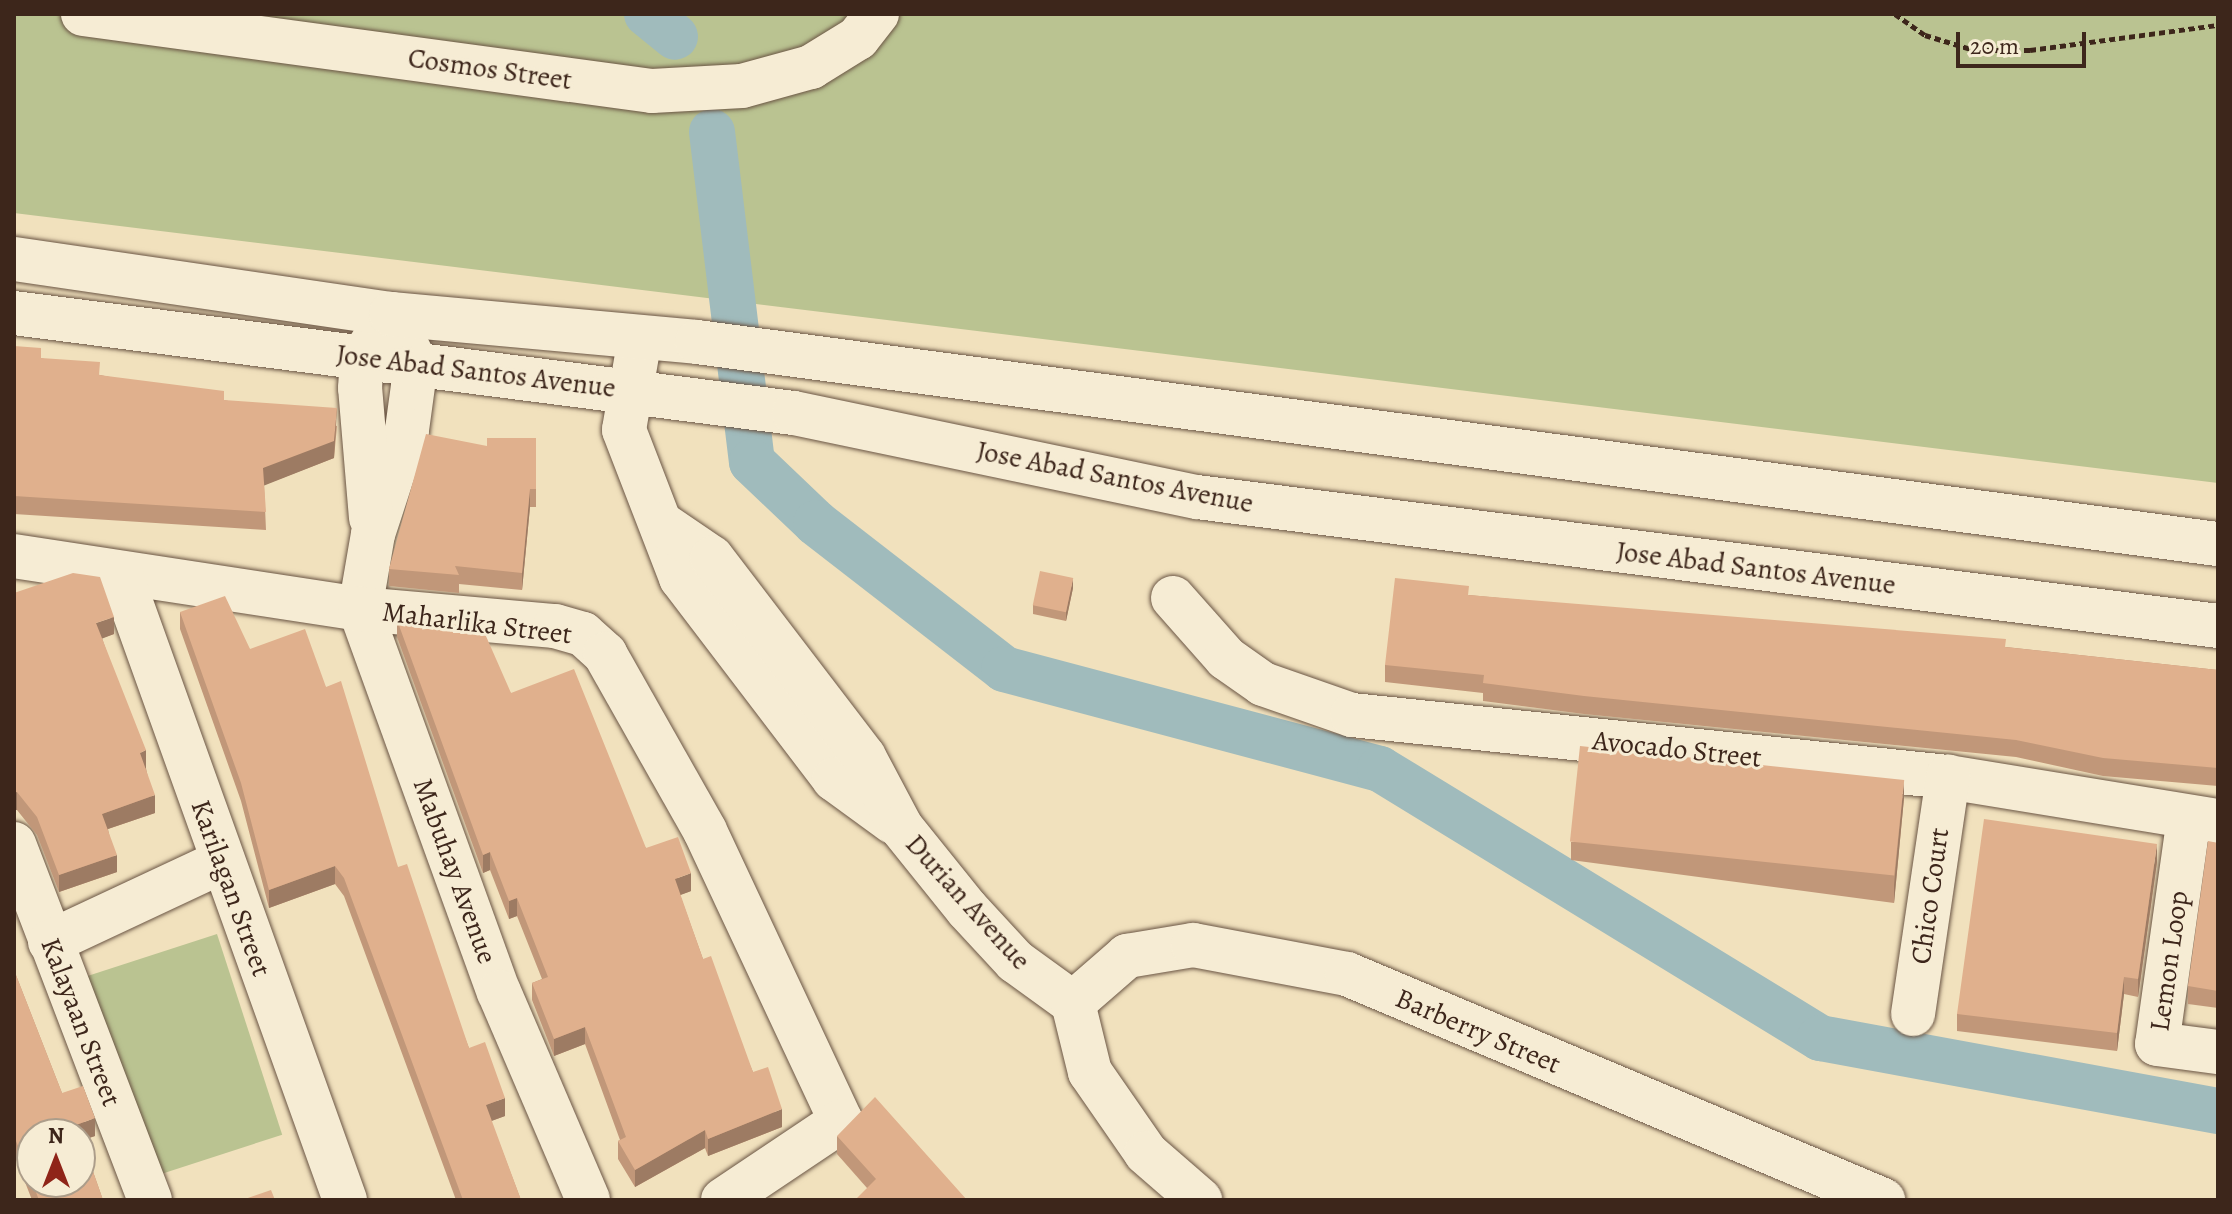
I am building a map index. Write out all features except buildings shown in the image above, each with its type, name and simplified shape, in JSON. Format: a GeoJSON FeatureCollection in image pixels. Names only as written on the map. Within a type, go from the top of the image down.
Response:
{"type":"FeatureCollection","features":[{"type":"Feature","properties":{"kind":"street","name":"Cosmos Street"},"geometry":{"type":"LineString","coordinates":[[83,14],[652,91],[742,86],[811,67],[858,38],[877,14]]}},
{"type":"Feature","properties":{"kind":"street","name":"Jose Abad Santos Avenue"},"geometry":{"type":"LineString","coordinates":[[14,259],[391,314],[697,342],[801,355],[2218,544]]}},
{"type":"Feature","properties":{"kind":"street","name":"Jose Abad Santos Avenue"},"geometry":{"type":"LineString","coordinates":[[14,313],[794,413],[1197,497],[2218,626]]}},
{"type":"Feature","properties":{"kind":"street"},"geometry":{"type":"LineString","coordinates":[[362,358],[391,314]]}},
{"type":"Feature","properties":{"kind":"street"},"geometry":{"type":"LineString","coordinates":[[391,314],[416,364]]}},
{"type":"Feature","properties":{"kind":"street","name":"Durian Avenue"},"geometry":{"type":"LineString","coordinates":[[640,338],[624,430],[662,524],[712,558],[864,757],[901,827],[1015,961],[1073,1003]]}},
{"type":"Feature","properties":{"kind":"street","name":"Mabuhay Avenue"},"geometry":{"type":"LineString","coordinates":[[362,358],[373,534]]}},
{"type":"Feature","properties":{"kind":"street","name":"Mabuhay Avenue"},"geometry":{"type":"LineString","coordinates":[[416,364],[407,430],[373,534],[360,609],[499,992],[588,1200]]}},
{"type":"Feature","properties":{"kind":"street","name":"Maharlika Street"},"geometry":{"type":"LineString","coordinates":[[14,556],[121,575],[360,609],[555,626],[583,634],[605,654],[705,831],[841,1121],[723,1200]]}},
{"type":"Feature","properties":{"kind":"street","name":"Karilagan Street"},"geometry":{"type":"LineString","coordinates":[[121,575],[221,862],[345,1200]]}},
{"type":"Feature","properties":{"kind":"street","name":"Avocado Street"},"geometry":{"type":"LineString","coordinates":[[1173,598],[1226,658],[1263,684],[1352,715],[1948,777],[2204,819]]}},
{"type":"Feature","properties":{"kind":"street","name":"Chico Court"},"geometry":{"type":"LineString","coordinates":[[1913,1014],[1948,777]]}},
{"type":"Feature","properties":{"kind":"street","name":"Lemon Loop"},"geometry":{"type":"LineString","coordinates":[[2204,819],[2157,1044],[2218,1052]]}},
{"type":"Feature","properties":{"kind":"street","name":"Kalayaan Street"},"geometry":{"type":"LineString","coordinates":[[14,844],[150,1200]]}},
{"type":"Feature","properties":{"kind":"street"},"geometry":{"type":"LineString","coordinates":[[50,942],[221,862]]}},
{"type":"Feature","properties":{"kind":"street","name":"Barberry Street"},"geometry":{"type":"LineString","coordinates":[[1073,1003],[1127,956],[1193,945],[1347,974],[1883,1200]]}},
{"type":"Feature","properties":{"kind":"street"},"geometry":{"type":"LineString","coordinates":[[1073,1003],[1090,1072],[1146,1153],[1200,1200]]}},
{"type":"Feature","properties":{"kind":"path"},"geometry":{"type":"LineString","coordinates":[[1895,14],[1925,35],[1974,50],[2030,50],[2218,25]]}},
{"type":"Feature","properties":{"kind":"green space"},"geometry":{"type":"Polygon","coordinates":[[[14,14],[2218,14],[2218,483],[14,213],[14,14]]]}},
{"type":"Feature","properties":{"kind":"green space"},"geometry":{"type":"Polygon","coordinates":[[[217,934],[282,1135],[148,1178],[83,978],[217,934]]]}},
{"type":"Feature","properties":{"kind":"waterway"},"geometry":{"type":"LineString","coordinates":[[647,14],[675,37]]}},
{"type":"Feature","properties":{"kind":"waterway"},"geometry":{"type":"LineString","coordinates":[[712,132],[752,462],[816,523],[1004,669],[1380,769],[1820,1038],[2218,1111]]}}]}
